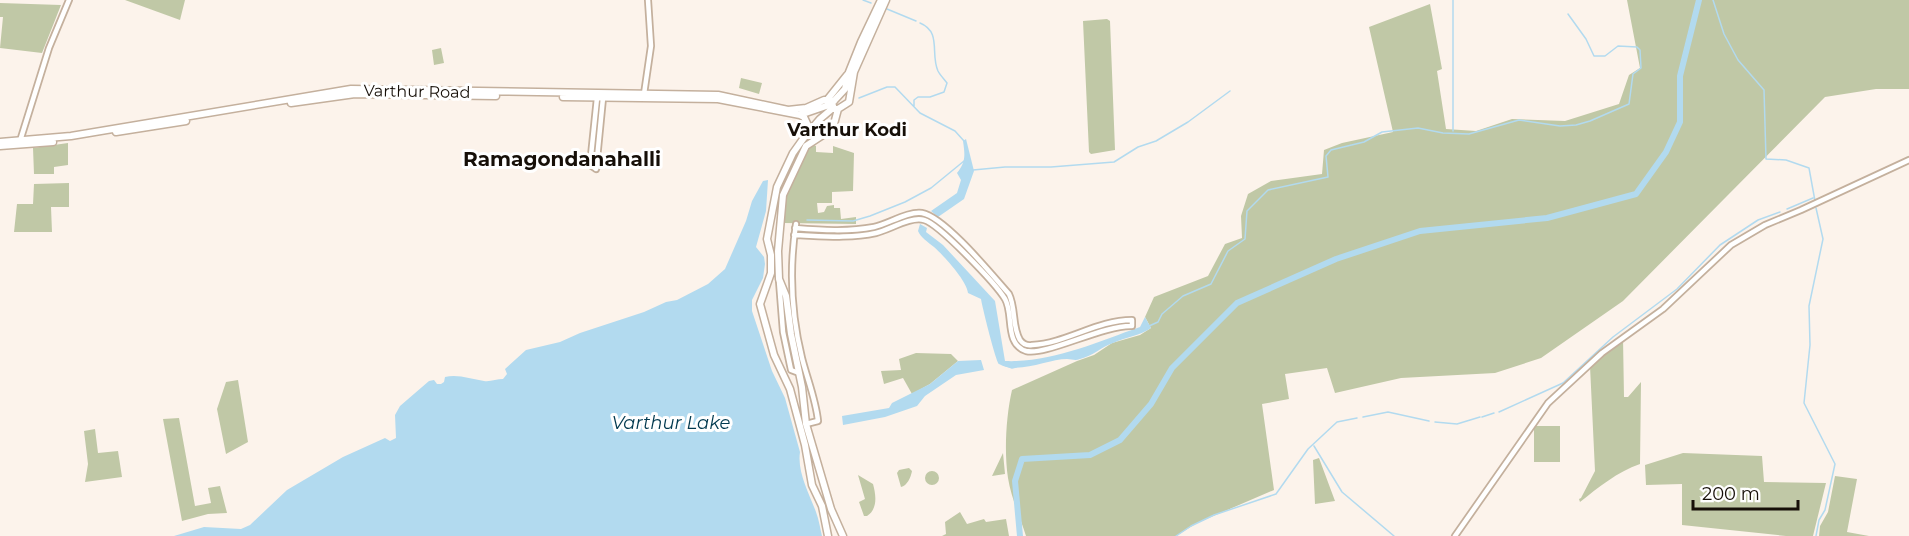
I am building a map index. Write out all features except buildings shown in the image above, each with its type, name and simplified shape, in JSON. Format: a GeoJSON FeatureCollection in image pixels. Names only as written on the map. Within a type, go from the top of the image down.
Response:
{"type":"FeatureCollection","features":[{"type":"Feature","properties":{"kind":"main road"},"geometry":{"type":"LineString","coordinates":[[843,536],[831,509],[807,424],[789,296],[779,279],[781,203],[810,130],[846,89],[849,72],[881,0]]}},
{"type":"Feature","properties":{"kind":"main road"},"geometry":{"type":"LineString","coordinates":[[800,115],[834,104],[849,102],[854,72],[886,0]]}},
{"type":"Feature","properties":{"kind":"main road","name":"Varthur Road"},"geometry":{"type":"LineString","coordinates":[[0,144],[71,136],[351,89],[600,98],[718,99],[800,115]]}},
{"type":"Feature","properties":{"kind":"main road","name":"Varthur Road"},"geometry":{"type":"LineString","coordinates":[[0,144],[72,140],[344,95],[718,95],[788,110],[834,104]]}},
{"type":"Feature","properties":{"kind":"main road"},"geometry":{"type":"LineString","coordinates":[[828,536],[822,506],[812,485],[805,445],[790,389],[774,355],[760,304],[771,273],[771,255],[767,238],[777,187],[793,153],[803,144],[829,131],[834,124],[834,104]]}},
{"type":"Feature","properties":{"kind":"main road"},"geometry":{"type":"LineString","coordinates":[[800,115],[804,117],[810,130]]}},
{"type":"Feature","properties":{"kind":"street"},"geometry":{"type":"LineString","coordinates":[[20,141],[49,48],[69,0]]}},
{"type":"Feature","properties":{"kind":"street"},"geometry":{"type":"LineString","coordinates":[[644,94],[651,46],[648,0]]}},
{"type":"Feature","properties":{"kind":"street"},"geometry":{"type":"LineString","coordinates":[[600,98],[596,169],[590,165],[600,98]]}},
{"type":"Feature","properties":{"kind":"street"},"geometry":{"type":"LineString","coordinates":[[1455,536],[1548,403],[1602,353],[1663,309],[1731,245],[1765,225],[1909,160]]}},
{"type":"Feature","properties":{"kind":"street"},"geometry":{"type":"LineString","coordinates":[[852,233],[883,225],[913,213],[926,214],[1009,294],[1018,336],[1024,344],[1031,346],[1096,330],[1114,322],[1132,323]]}},
{"type":"Feature","properties":{"kind":"street"},"geometry":{"type":"LineString","coordinates":[[807,424],[818,421],[818,416],[789,296],[795,229],[876,233],[911,220],[922,219],[934,222]]}},
{"type":"Feature","properties":{"kind":"street"},"geometry":{"type":"LineString","coordinates":[[779,279],[783,332],[791,370],[799,373]]}},
{"type":"Feature","properties":{"kind":"green space"},"geometry":{"type":"Polygon","coordinates":[[[125,0],[185,0],[180,20],[125,0]]]}},
{"type":"Feature","properties":{"kind":"green space"},"geometry":{"type":"Polygon","coordinates":[[[1627,0],[1909,0],[1909,89],[1876,89],[1825,97],[1623,301],[1541,358],[1495,373],[1401,378],[1335,393],[1327,368],[1285,374],[1289,399],[1262,404],[1274,490],[1197,523],[1176,536],[1026,536],[1011,492],[1007,468],[1006,434],[1012,390],[1094,355],[1112,343],[1140,335],[1151,328],[1145,317],[1154,297],[1208,276],[1225,244],[1242,238],[1241,216],[1248,194],[1271,181],[1322,174],[1324,150],[1342,143],[1393,132],[1369,27],[1430,4],[1442,69],[1437,71],[1446,129],[1476,131],[1512,119],[1565,121],[1619,104],[1629,75],[1640,68],[1627,0]]]}},
{"type":"Feature","properties":{"kind":"green space"},"geometry":{"type":"Polygon","coordinates":[[[0,3],[61,5],[42,53],[0,48],[3,17],[0,17],[0,3]]]}},
{"type":"Feature","properties":{"kind":"green space"},"geometry":{"type":"Polygon","coordinates":[[[1107,19],[1110,21],[1115,150],[1091,154],[1089,152],[1083,21],[1107,19]]]}},
{"type":"Feature","properties":{"kind":"green space"},"geometry":{"type":"Polygon","coordinates":[[[441,48],[444,63],[434,65],[432,50],[441,48]]]}},
{"type":"Feature","properties":{"kind":"green space"},"geometry":{"type":"Polygon","coordinates":[[[741,78],[762,83],[759,94],[739,88],[741,78]]]}},
{"type":"Feature","properties":{"kind":"green space"},"geometry":{"type":"Polygon","coordinates":[[[68,143],[68,165],[54,167],[54,174],[34,174],[33,148],[68,143]]]}},
{"type":"Feature","properties":{"kind":"green space"},"geometry":{"type":"Polygon","coordinates":[[[810,143],[816,146],[816,152],[833,153],[833,146],[854,153],[853,191],[832,192],[832,203],[817,203],[818,213],[824,212],[827,206],[834,205],[834,208],[840,208],[841,219],[856,217],[856,224],[784,223],[785,200],[810,143]]]}},
{"type":"Feature","properties":{"kind":"green space"},"geometry":{"type":"Polygon","coordinates":[[[69,183],[69,207],[51,207],[52,232],[14,232],[17,204],[33,204],[34,184],[69,183]]]}},
{"type":"Feature","properties":{"kind":"green space"},"geometry":{"type":"Polygon","coordinates":[[[1623,338],[1624,397],[1628,397],[1641,382],[1640,464],[1601,485],[1580,502],[1579,499],[1595,471],[1590,366],[1623,338]]]}},
{"type":"Feature","properties":{"kind":"green space"},"geometry":{"type":"Polygon","coordinates":[[[916,353],[951,354],[958,361],[930,384],[912,394],[903,378],[884,384],[881,371],[901,370],[899,359],[916,353]]]}},
{"type":"Feature","properties":{"kind":"green space"},"geometry":{"type":"Polygon","coordinates":[[[238,380],[248,442],[226,454],[217,409],[226,382],[238,380]]]}},
{"type":"Feature","properties":{"kind":"green space"},"geometry":{"type":"Polygon","coordinates":[[[179,418],[195,506],[211,503],[208,488],[220,486],[227,513],[208,514],[182,521],[163,419],[179,418]]]}},
{"type":"Feature","properties":{"kind":"green space"},"geometry":{"type":"Polygon","coordinates":[[[1534,426],[1560,426],[1560,462],[1534,462],[1534,426]]]}},
{"type":"Feature","properties":{"kind":"green space"},"geometry":{"type":"Polygon","coordinates":[[[95,429],[98,453],[118,451],[122,477],[85,482],[88,464],[84,431],[95,429]]]}},
{"type":"Feature","properties":{"kind":"green space"},"geometry":{"type":"Polygon","coordinates":[[[1003,453],[1005,474],[992,476],[1003,453]]]}},
{"type":"Feature","properties":{"kind":"green space"},"geometry":{"type":"Polygon","coordinates":[[[1683,453],[1762,456],[1764,482],[1826,483],[1813,536],[1786,536],[1682,525],[1682,484],[1646,485],[1645,465],[1683,453]]]}},
{"type":"Feature","properties":{"kind":"green space"},"geometry":{"type":"Polygon","coordinates":[[[1319,458],[1335,501],[1315,504],[1313,460],[1319,458]]]}},
{"type":"Feature","properties":{"kind":"green space"},"geometry":{"type":"Polygon","coordinates":[[[909,468],[912,471],[910,478],[901,487],[897,473],[899,470],[909,468]]]}},
{"type":"Feature","properties":{"kind":"green space"},"geometry":{"type":"Polygon","coordinates":[[[932,471],[937,473],[939,478],[937,483],[932,485],[927,483],[925,478],[927,473],[932,471]]]}},
{"type":"Feature","properties":{"kind":"green space"},"geometry":{"type":"Polygon","coordinates":[[[858,475],[873,484],[874,488],[875,506],[867,516],[864,516],[859,502],[865,499],[858,475]]]}},
{"type":"Feature","properties":{"kind":"green space"},"geometry":{"type":"Polygon","coordinates":[[[1835,476],[1857,479],[1847,532],[1869,536],[1819,536],[1820,526],[1828,512],[1835,476]]]}},
{"type":"Feature","properties":{"kind":"green space"},"geometry":{"type":"Polygon","coordinates":[[[960,512],[967,524],[984,519],[986,522],[1006,519],[1009,536],[942,536],[946,534],[945,522],[960,512]]]}},
{"type":"Feature","properties":{"kind":"water"},"geometry":{"type":"Polygon","coordinates":[[[966,139],[974,171],[964,199],[938,217],[931,211],[957,193],[961,180],[957,173],[963,162],[963,141],[966,139]]]}},
{"type":"Feature","properties":{"kind":"water","name":"Varthur Lake"},"geometry":{"type":"Polygon","coordinates":[[[768,180],[766,211],[756,247],[764,257],[765,264],[763,278],[752,300],[752,311],[772,371],[785,398],[800,452],[802,475],[822,536],[174,536],[204,527],[241,529],[250,525],[287,490],[343,457],[385,438],[390,441],[396,438],[395,415],[400,406],[429,381],[434,380],[437,384],[441,384],[445,377],[455,376],[486,381],[503,379],[507,374],[505,369],[526,350],[560,342],[644,312],[666,302],[677,300],[708,284],[725,269],[746,221],[752,201],[763,181],[768,180]]]}},
{"type":"Feature","properties":{"kind":"water"},"geometry":{"type":"Polygon","coordinates":[[[920,224],[927,228],[926,232],[943,245],[995,301],[1005,361],[1039,359],[1074,350],[1140,327],[1145,317],[1151,328],[1078,360],[1059,360],[1015,368],[999,364],[981,299],[968,293],[964,282],[954,269],[921,236],[918,231],[920,224]]]}},
{"type":"Feature","properties":{"kind":"water"},"geometry":{"type":"Polygon","coordinates":[[[981,360],[984,370],[956,375],[925,396],[917,406],[885,417],[843,425],[842,416],[889,408],[892,403],[930,384],[958,361],[981,360]]]}},
{"type":"Feature","properties":{"kind":"waterway"},"geometry":{"type":"LineString","coordinates":[[863,0],[871,3]]}},
{"type":"Feature","properties":{"kind":"waterway"},"geometry":{"type":"LineString","coordinates":[[1453,0],[1453,131]]}},
{"type":"Feature","properties":{"kind":"waterway"},"geometry":{"type":"LineString","coordinates":[[1020,536],[1015,481],[1022,459],[1090,455],[1120,440],[1151,404],[1172,368],[1237,303],[1336,259],[1420,231],[1547,218],[1636,194],[1666,152],[1680,122],[1680,76],[1699,0]]}},
{"type":"Feature","properties":{"kind":"waterway"},"geometry":{"type":"LineString","coordinates":[[1713,0],[1724,34],[1738,60],[1764,90],[1766,159],[1786,160],[1809,168],[1815,201]]}},
{"type":"Feature","properties":{"kind":"waterway"},"geometry":{"type":"LineString","coordinates":[[887,9],[916,21]]}},
{"type":"Feature","properties":{"kind":"waterway"},"geometry":{"type":"LineString","coordinates":[[1149,326],[1158,322],[1162,314],[1183,296],[1211,284],[1228,251],[1245,239],[1247,211],[1268,190],[1328,177],[1326,156],[1331,150],[1364,142],[1382,132],[1418,128],[1443,133],[1469,134],[1519,120],[1560,126],[1576,125],[1629,104],[1633,74],[1641,68],[1640,50],[1637,47],[1618,46],[1605,56],[1594,56],[1586,39],[1568,14]]}},
{"type":"Feature","properties":{"kind":"waterway"},"geometry":{"type":"LineString","coordinates":[[914,106],[914,100],[918,97],[930,97],[944,92],[947,83],[936,64],[931,32],[920,23]]}},
{"type":"Feature","properties":{"kind":"waterway"},"geometry":{"type":"LineString","coordinates":[[859,98],[887,87],[895,87],[920,113],[955,131],[964,141]]}},
{"type":"Feature","properties":{"kind":"waterway"},"geometry":{"type":"LineString","coordinates":[[973,170],[1114,162],[1188,122],[1230,91]]}},
{"type":"Feature","properties":{"kind":"waterway"},"geometry":{"type":"LineString","coordinates":[[807,220],[853,221],[870,216],[905,202],[931,188],[964,161]]}},
{"type":"Feature","properties":{"kind":"waterway"},"geometry":{"type":"LineString","coordinates":[[1787,209],[1813,198]]}},
{"type":"Feature","properties":{"kind":"waterway"},"geometry":{"type":"LineString","coordinates":[[1816,208],[1823,239],[1809,306],[1810,345],[1804,403],[1835,464],[1825,510],[1819,520],[1816,536]]}},
{"type":"Feature","properties":{"kind":"waterway"},"geometry":{"type":"LineString","coordinates":[[1499,412],[1563,383],[1613,337],[1677,289],[1720,245],[1758,220],[1780,212]]}},
{"type":"Feature","properties":{"kind":"waterway"},"geometry":{"type":"LineString","coordinates":[[1004,365],[1016,367]]}},
{"type":"Feature","properties":{"kind":"waterway"},"geometry":{"type":"LineString","coordinates":[[1363,417],[1388,412],[1429,421]]}},
{"type":"Feature","properties":{"kind":"waterway"},"geometry":{"type":"LineString","coordinates":[[1482,417],[1494,413]]}},
{"type":"Feature","properties":{"kind":"waterway"},"geometry":{"type":"LineString","coordinates":[[1435,422],[1457,424],[1480,417]]}},
{"type":"Feature","properties":{"kind":"waterway"},"geometry":{"type":"LineString","coordinates":[[1176,536],[1214,515],[1276,494],[1308,449],[1337,422],[1357,418]]}},
{"type":"Feature","properties":{"kind":"waterway"},"geometry":{"type":"LineString","coordinates":[[1314,446],[1342,492],[1394,536]]}},
{"type":"Feature","properties":{"kind":"district","name":"Varthur Kodi"},"geometry":{"type":"Point","coordinates":[847,130]}},
{"type":"Feature","properties":{"kind":"district","name":"Ramagondanahalli"},"geometry":{"type":"Point","coordinates":[562,159]}}]}
